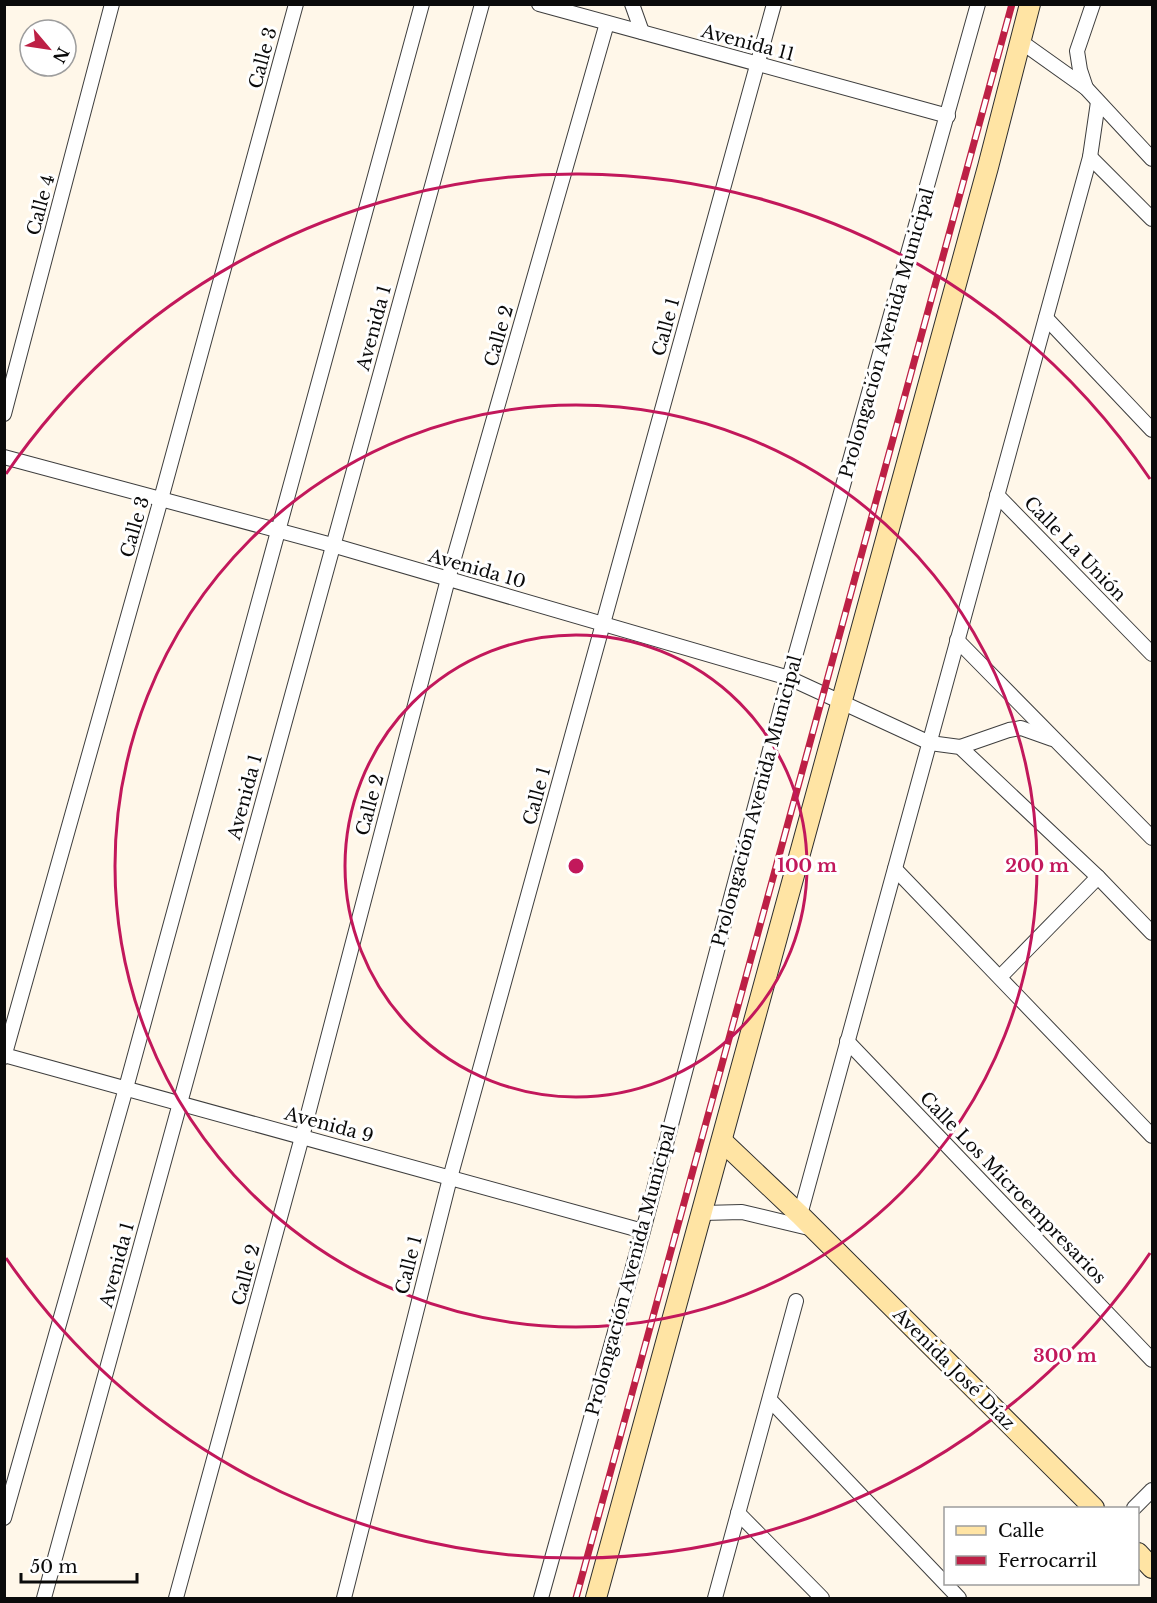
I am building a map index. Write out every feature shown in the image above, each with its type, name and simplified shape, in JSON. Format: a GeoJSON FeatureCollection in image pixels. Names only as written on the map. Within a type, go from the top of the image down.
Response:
{"type":"FeatureCollection","features":[{"type":"Feature","properties":{"kind":"main road"},"geometry":{"type":"LineString","coordinates":[[596,1599],[988,166],[1030,4]]}},
{"type":"Feature","properties":{"kind":"main road","name":"Avenida José Díaz"},"geometry":{"type":"LineString","coordinates":[[722,1141],[800,1215],[1092,1507]]}},
{"type":"Feature","properties":{"kind":"main road"},"geometry":{"type":"LineString","coordinates":[[1139,1554],[1152,1568]]}},
{"type":"Feature","properties":{"kind":"street","name":"Calle 4"},"geometry":{"type":"LineString","coordinates":[[4,414],[112,4]]}},
{"type":"Feature","properties":{"kind":"street","name":"Calle 3"},"geometry":{"type":"LineString","coordinates":[[5,1056],[161,499],[296,4]]}},
{"type":"Feature","properties":{"kind":"street","name":"Avenida 1"},"geometry":{"type":"LineString","coordinates":[[4,1518],[126,1088],[422,4]]}},
{"type":"Feature","properties":{"kind":"street","name":"Avenida 1"},"geometry":{"type":"LineString","coordinates":[[44,1599],[482,4]]}},
{"type":"Feature","properties":{"kind":"street","name":"Avenida 11"},"geometry":{"type":"LineString","coordinates":[[539,4],[948,116]]}},
{"type":"Feature","properties":{"kind":"street"},"geometry":{"type":"LineString","coordinates":[[632,4],[642,32]]}},
{"type":"Feature","properties":{"kind":"street","name":"Calle 1"},"geometry":{"type":"LineString","coordinates":[[344,1599],[450,1178],[774,4]]}},
{"type":"Feature","properties":{"kind":"street","name":"Prolongación Avenida Municipal"},"geometry":{"type":"LineString","coordinates":[[540,1599],[643,1231],[789,678],[978,4]]}},
{"type":"Feature","properties":{"kind":"street"},"geometry":{"type":"LineString","coordinates":[[1086,88],[1077,51],[1093,4]]}},
{"type":"Feature","properties":{"kind":"street","name":"Calle 2"},"geometry":{"type":"LineString","coordinates":[[176,1599],[302,1137],[448,579],[607,23]]}},
{"type":"Feature","properties":{"kind":"street"},"geometry":{"type":"LineString","coordinates":[[1020,41],[1086,88],[1152,159]]}},
{"type":"Feature","properties":{"kind":"street"},"geometry":{"type":"LineString","coordinates":[[800,1215],[1090,157],[1098,102]]}},
{"type":"Feature","properties":{"kind":"street"},"geometry":{"type":"LineString","coordinates":[[1090,157],[1152,219]]}},
{"type":"Feature","properties":{"kind":"street"},"geometry":{"type":"LineString","coordinates":[[1046,318],[1152,430]]}},
{"type":"Feature","properties":{"kind":"street","name":"Avenida 10"},"geometry":{"type":"LineString","coordinates":[[4,457],[332,545],[789,678],[930,743],[960,747]]}},
{"type":"Feature","properties":{"kind":"street","name":"Calle La Unión"},"geometry":{"type":"LineString","coordinates":[[997,495],[1152,654]]}},
{"type":"Feature","properties":{"kind":"street"},"geometry":{"type":"LineString","coordinates":[[957,640],[1152,836]]}},
{"type":"Feature","properties":{"kind":"street"},"geometry":{"type":"LineString","coordinates":[[1056,740],[1021,728],[960,747],[1098,877],[1152,933]]}},
{"type":"Feature","properties":{"kind":"street"},"geometry":{"type":"LineString","coordinates":[[895,869],[1152,1136]]}},
{"type":"Feature","properties":{"kind":"street"},"geometry":{"type":"LineString","coordinates":[[1000,977],[1098,877]]}},
{"type":"Feature","properties":{"kind":"street","name":"Calle Los Microempresarios"},"geometry":{"type":"LineString","coordinates":[[847,1041],[1152,1360]]}},
{"type":"Feature","properties":{"kind":"street","name":"Avenida 9"},"geometry":{"type":"LineString","coordinates":[[5,1056],[643,1231]]}},
{"type":"Feature","properties":{"kind":"street"},"geometry":{"type":"LineString","coordinates":[[703,1213],[741,1212],[814,1229]]}},
{"type":"Feature","properties":{"kind":"street"},"geometry":{"type":"LineString","coordinates":[[715,1599],[796,1301]]}},
{"type":"Feature","properties":{"kind":"street"},"geometry":{"type":"LineString","coordinates":[[770,1400],[944,1583]]}},
{"type":"Feature","properties":{"kind":"street"},"geometry":{"type":"LineString","coordinates":[[1136,1507],[1152,1490]]}},
{"type":"Feature","properties":{"kind":"street"},"geometry":{"type":"LineString","coordinates":[[738,1513],[822,1599]]}},
{"type":"Feature","properties":{"kind":"street"},"geometry":{"type":"LineString","coordinates":[[946,1585],[959,1599]]}},
{"type":"Feature","properties":{"kind":"railway"},"geometry":{"type":"LineString","coordinates":[[576,1598],[1012,4]]}}]}
